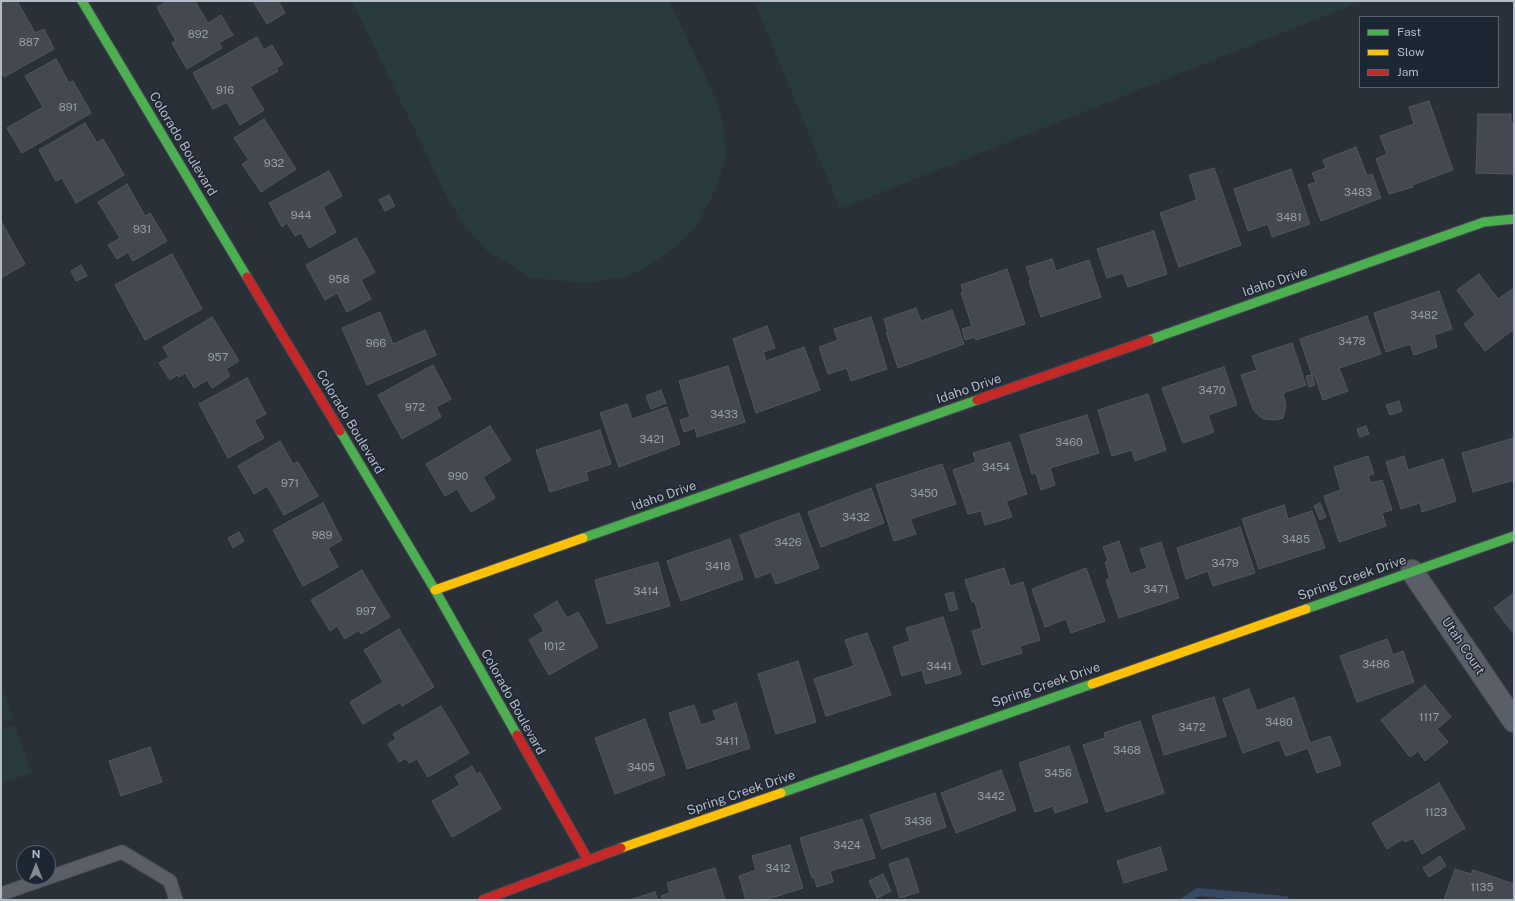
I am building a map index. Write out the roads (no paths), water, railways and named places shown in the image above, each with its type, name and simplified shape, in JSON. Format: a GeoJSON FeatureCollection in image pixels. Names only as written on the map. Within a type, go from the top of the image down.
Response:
{"type":"FeatureCollection","features":[{"type":"Feature","properties":{"kind":"street","name":"Colorado Boulevard"},"geometry":{"type":"LineString","coordinates":[[82,1],[435,590],[588,860]]}},
{"type":"Feature","properties":{"kind":"street","name":"Idaho Drive"},"geometry":{"type":"LineString","coordinates":[[435,590],[1484,222],[1514,219]]}},
{"type":"Feature","properties":{"kind":"street","name":"Spring Creek Drive"},"geometry":{"type":"LineString","coordinates":[[483,900],[588,860],[1514,536]]}},
{"type":"Feature","properties":{"kind":"street","name":"Utah Court"},"geometry":{"type":"LineString","coordinates":[[1412,571],[1514,721]]}},
{"type":"Feature","properties":{"kind":"lane"},"geometry":{"type":"LineString","coordinates":[[1,894],[122,852],[170,881],[176,900]]}},
{"type":"Feature","properties":{"kind":"waterway"},"geometry":{"type":"LineString","coordinates":[[1186,900],[1198,892],[1285,900]]}}]}
